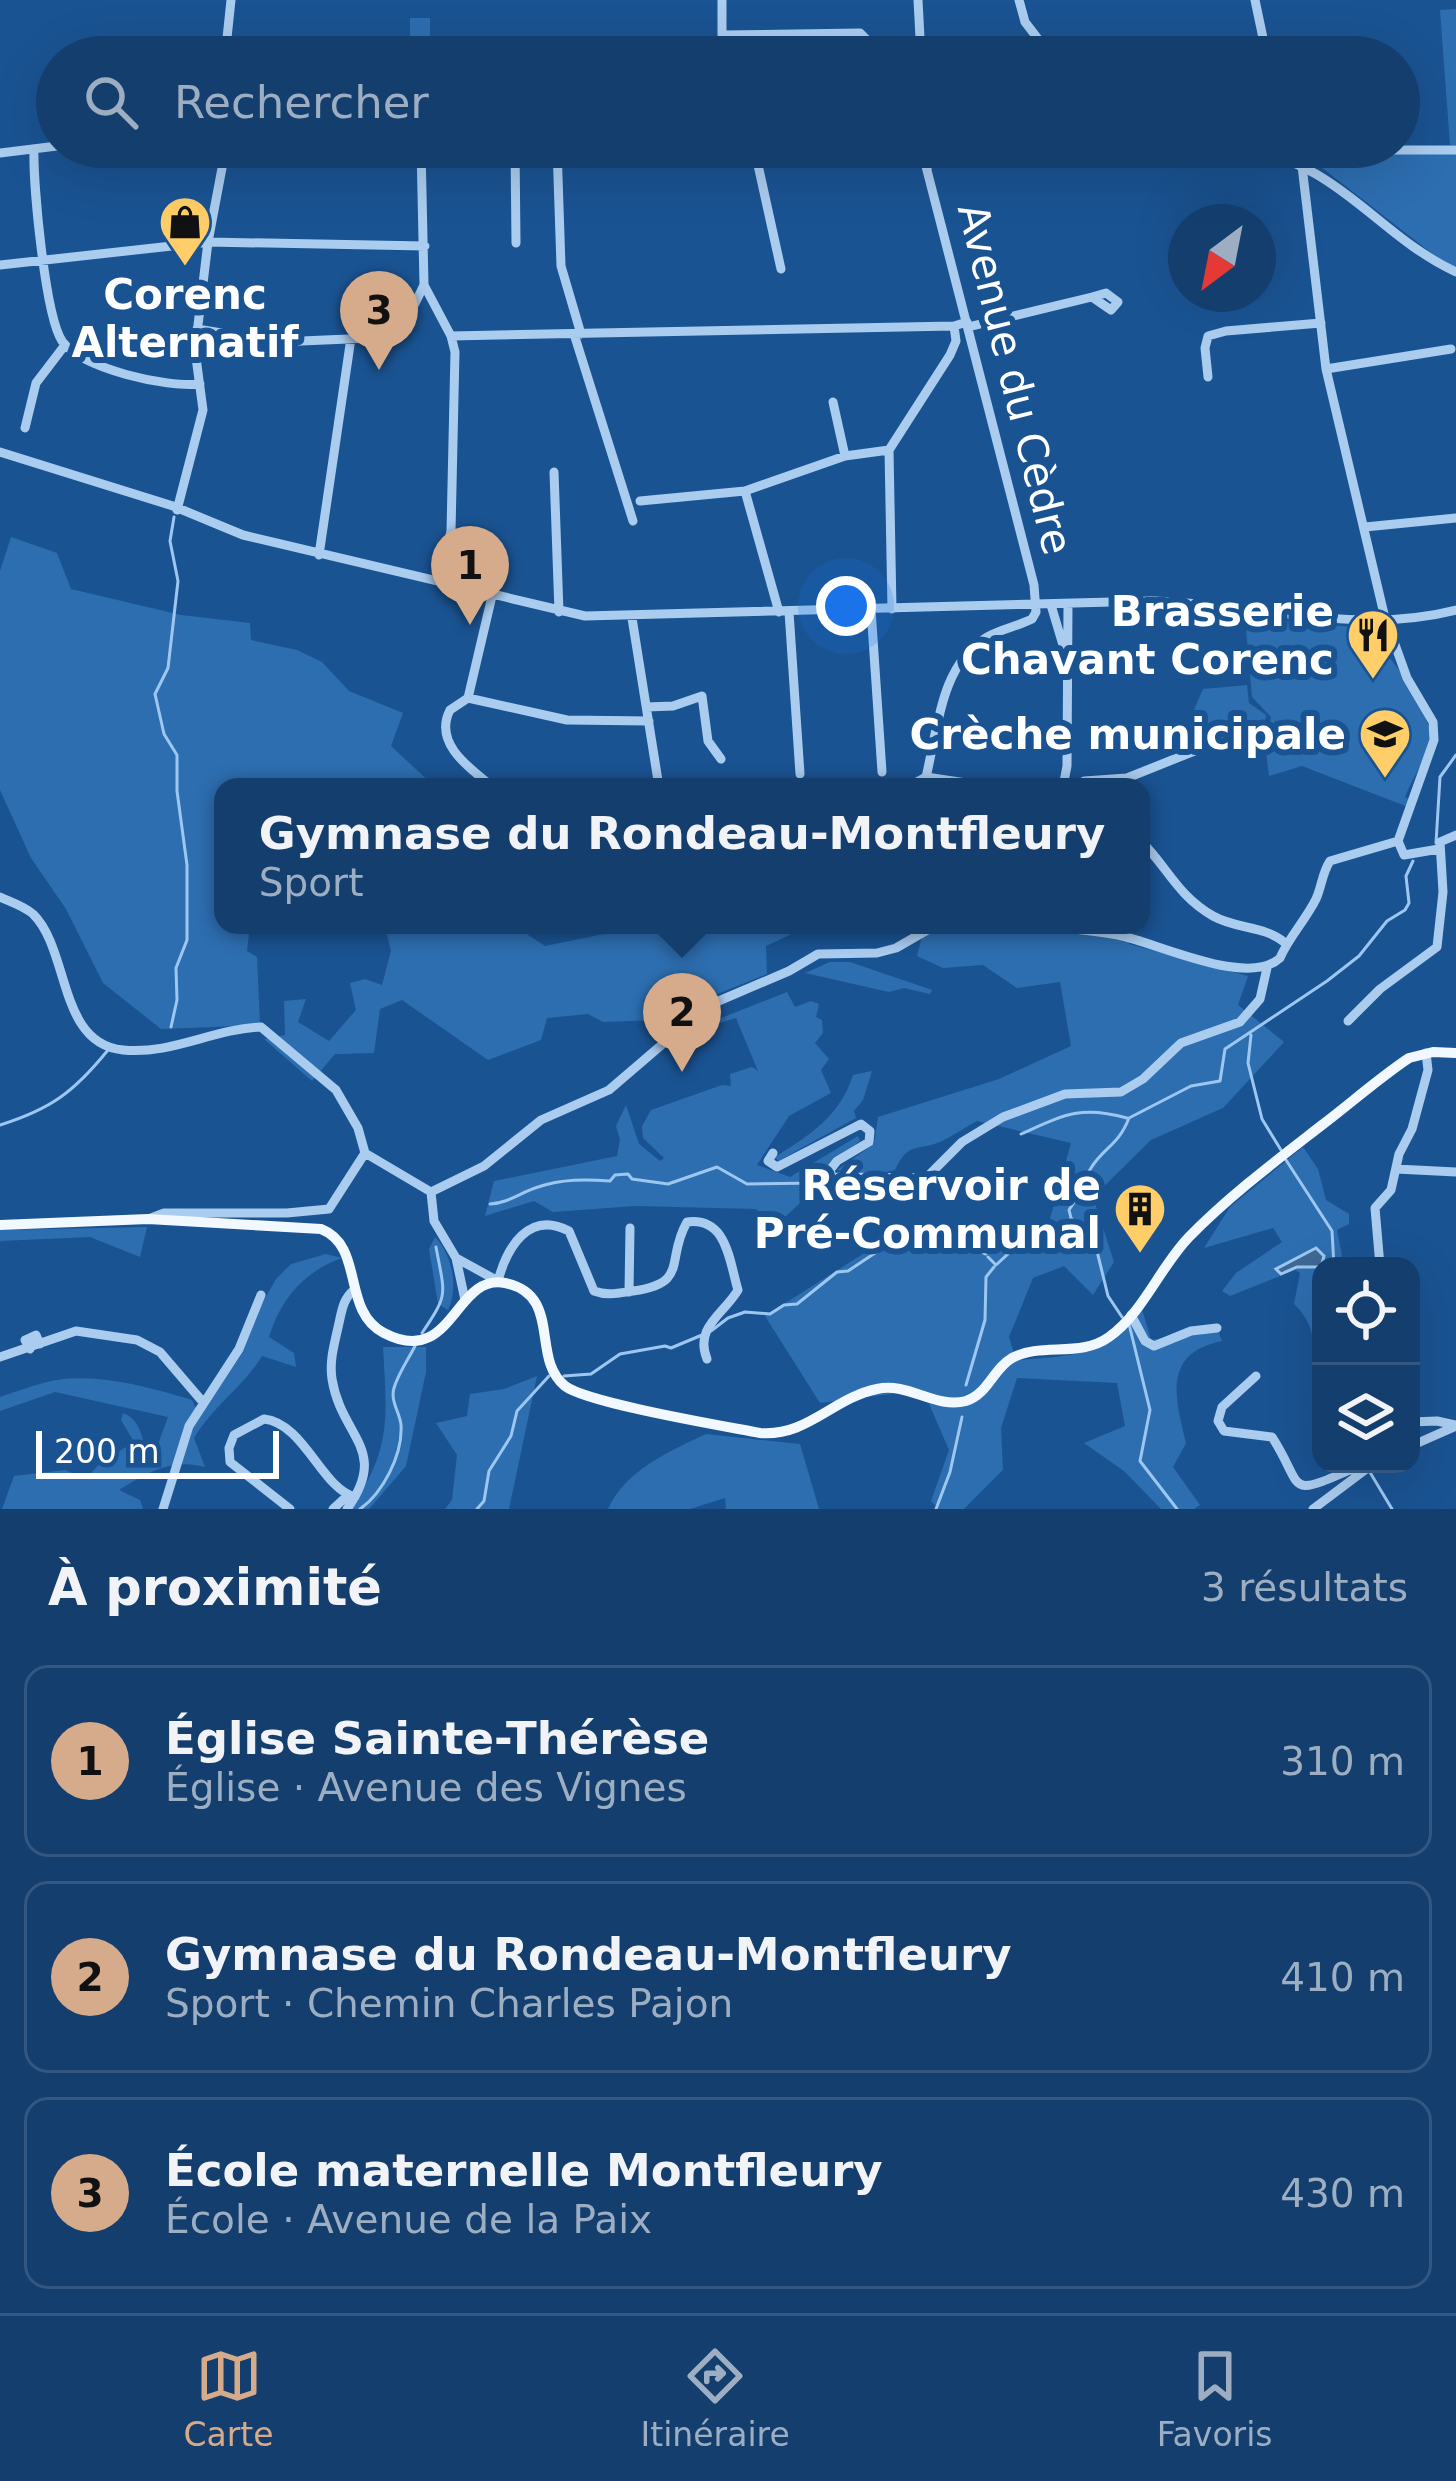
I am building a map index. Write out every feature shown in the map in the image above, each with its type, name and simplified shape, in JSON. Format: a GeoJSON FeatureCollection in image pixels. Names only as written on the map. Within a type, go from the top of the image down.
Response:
{"type":"FeatureCollection","features":[{"type":"Feature","properties":{"kind":"main road"},"geometry":{"type":"LineString","coordinates":[[0,1225],[148,1219],[321,1229],[330,1232],[344,1249],[354,1290],[368,1320],[388,1336],[415,1340],[433,1336],[465,1300],[498,1281],[524,1290],[537,1303],[554,1371],[571,1389],[601,1400],[773,1435],[798,1430],[879,1388],[909,1390],[945,1402],[973,1399],[1018,1355],[1094,1346],[1128,1320],[1169,1259],[1217,1211],[1400,1064],[1426,1053],[1456,1053]]}},
{"type":"Feature","properties":{"kind":"street"},"geometry":{"type":"LineString","coordinates":[[227,36],[231,0]]}},
{"type":"Feature","properties":{"kind":"street"},"geometry":{"type":"LineString","coordinates":[[722,0],[722,35],[863,36]]}},
{"type":"Feature","properties":{"kind":"street"},"geometry":{"type":"LineString","coordinates":[[918,0],[920,36]]}},
{"type":"Feature","properties":{"kind":"street"},"geometry":{"type":"LineString","coordinates":[[1019,0],[1025,22],[1036,36]]}},
{"type":"Feature","properties":{"kind":"street"},"geometry":{"type":"LineString","coordinates":[[1255,0],[1263,36]]}},
{"type":"Feature","properties":{"kind":"street"},"geometry":{"type":"LineString","coordinates":[[0,153],[34,149],[36,168]]}},
{"type":"Feature","properties":{"kind":"street"},"geometry":{"type":"LineString","coordinates":[[1420,151],[1456,150]]}},
{"type":"Feature","properties":{"kind":"street"},"geometry":{"type":"LineString","coordinates":[[36,168],[52,316],[65,345],[97,365],[144,378],[200,384]]}},
{"type":"Feature","properties":{"kind":"street"},"geometry":{"type":"LineString","coordinates":[[177,510],[200,430],[195,350],[222,168]]}},
{"type":"Feature","properties":{"kind":"street"},"geometry":{"type":"LineString","coordinates":[[197,329],[278,342],[395,337],[424,285],[422,168]]}},
{"type":"Feature","properties":{"kind":"street"},"geometry":{"type":"LineString","coordinates":[[515,168],[516,243]]}},
{"type":"Feature","properties":{"kind":"street"},"geometry":{"type":"LineString","coordinates":[[557,168],[561,266],[633,521]]}},
{"type":"Feature","properties":{"kind":"street"},"geometry":{"type":"LineString","coordinates":[[759,168],[781,269]]}},
{"type":"Feature","properties":{"kind":"street","name":"Avenue du Cèdre"},"geometry":{"type":"LineString","coordinates":[[927,168],[1036,605]]}},
{"type":"Feature","properties":{"kind":"street"},"geometry":{"type":"LineString","coordinates":[[1302,168],[1326,369],[1387,622],[1407,678],[1432,722],[1435,740],[1398,841],[1404,855],[1439,849]]}},
{"type":"Feature","properties":{"kind":"street"},"geometry":{"type":"LineString","coordinates":[[1306,168],[1344,190],[1431,259],[1456,272]]}},
{"type":"Feature","properties":{"kind":"street"},"geometry":{"type":"LineString","coordinates":[[1314,168],[1353,190],[1431,259]]}},
{"type":"Feature","properties":{"kind":"street"},"geometry":{"type":"LineString","coordinates":[[0,265],[208,242],[425,246]]}},
{"type":"Feature","properties":{"kind":"street"},"geometry":{"type":"LineString","coordinates":[[424,285],[452,336],[455,352],[448,540],[439,583]]}},
{"type":"Feature","properties":{"kind":"street"},"geometry":{"type":"LineString","coordinates":[[418,296],[432,297]]}},
{"type":"Feature","properties":{"kind":"street"},"geometry":{"type":"LineString","coordinates":[[452,336],[953,326],[1092,297]]}},
{"type":"Feature","properties":{"kind":"street"},"geometry":{"type":"LineString","coordinates":[[1208,377],[1204,348],[1208,336],[1321,323]]}},
{"type":"Feature","properties":{"kind":"street"},"geometry":{"type":"LineString","coordinates":[[892,609],[889,450],[950,356],[956,340],[953,326]]}},
{"type":"Feature","properties":{"kind":"street"},"geometry":{"type":"LineString","coordinates":[[319,554],[351,338]]}},
{"type":"Feature","properties":{"kind":"street"},"geometry":{"type":"LineString","coordinates":[[25,428],[37,383],[65,345]]}},
{"type":"Feature","properties":{"kind":"street"},"geometry":{"type":"LineString","coordinates":[[1326,369],[1451,349]]}},
{"type":"Feature","properties":{"kind":"street"},"geometry":{"type":"LineString","coordinates":[[833,402],[845,456]]}},
{"type":"Feature","properties":{"kind":"street"},"geometry":{"type":"LineString","coordinates":[[640,501],[745,490],[845,456],[889,450]]}},
{"type":"Feature","properties":{"kind":"street"},"geometry":{"type":"LineString","coordinates":[[0,454],[242,535],[559,612],[632,618],[1194,602],[1387,622],[1456,610]]}},
{"type":"Feature","properties":{"kind":"street"},"geometry":{"type":"LineString","coordinates":[[554,472],[559,612]]}},
{"type":"Feature","properties":{"kind":"street"},"geometry":{"type":"LineString","coordinates":[[745,490],[784,612],[800,774]]}},
{"type":"Feature","properties":{"kind":"street"},"geometry":{"type":"LineString","coordinates":[[1365,527],[1456,518]]}},
{"type":"Feature","properties":{"kind":"street"},"geometry":{"type":"LineString","coordinates":[[483,778],[449,746],[444,733],[450,710],[468,698],[492,596]]}},
{"type":"Feature","properties":{"kind":"street"},"geometry":{"type":"LineString","coordinates":[[1065,778],[1068,604]]}},
{"type":"Feature","properties":{"kind":"street"},"geometry":{"type":"LineString","coordinates":[[933,778],[926,777],[953,674],[988,636],[1032,619],[1036,605]]}},
{"type":"Feature","properties":{"kind":"street"},"geometry":{"type":"LineString","coordinates":[[1051,605],[1065,650]]}},
{"type":"Feature","properties":{"kind":"street"},"geometry":{"type":"LineString","coordinates":[[871,609],[882,772]]}},
{"type":"Feature","properties":{"kind":"street"},"geometry":{"type":"LineString","coordinates":[[632,618],[658,778]]}},
{"type":"Feature","properties":{"kind":"street"},"geometry":{"type":"LineString","coordinates":[[646,707],[673,706],[703,696],[708,741],[721,759]]}},
{"type":"Feature","properties":{"kind":"street"},"geometry":{"type":"LineString","coordinates":[[468,698],[567,720],[649,721]]}},
{"type":"Feature","properties":{"kind":"street"},"geometry":{"type":"LineString","coordinates":[[1127,778],[1197,750]]}},
{"type":"Feature","properties":{"kind":"street"},"geometry":{"type":"LineString","coordinates":[[1067,766],[1079,778]]}},
{"type":"Feature","properties":{"kind":"street"},"geometry":{"type":"LineString","coordinates":[[1348,1021],[1380,989],[1437,947],[1443,892],[1440,842],[1456,835]]}},
{"type":"Feature","properties":{"kind":"street"},"geometry":{"type":"LineString","coordinates":[[1109,934],[1239,969],[1267,968],[1280,958],[1284,942],[1317,897],[1330,861],[1398,841]]}},
{"type":"Feature","properties":{"kind":"street"},"geometry":{"type":"LineString","coordinates":[[1150,853],[1172,883],[1197,905],[1220,920],[1272,933],[1284,942]]}},
{"type":"Feature","properties":{"kind":"street"},"geometry":{"type":"LineString","coordinates":[[0,897],[29,910],[40,922],[69,998],[100,1042],[121,1050],[175,1047],[202,1037],[261,1028],[336,1090],[358,1128],[365,1154],[431,1192]]}},
{"type":"Feature","properties":{"kind":"street"},"geometry":{"type":"LineString","coordinates":[[431,1192],[495,1159],[541,1120],[608,1090],[707,1006],[818,954],[877,953],[920,934]]}},
{"type":"Feature","properties":{"kind":"street"},"geometry":{"type":"LineString","coordinates":[[773,1153],[768,1161],[777,1167],[861,1124],[870,1131],[869,1142],[837,1161],[830,1170],[832,1177],[926,1178],[962,1142],[1003,1117],[1065,1094],[1121,1092],[1143,1079],[1181,1043],[1240,1022],[1260,999],[1267,968]]}},
{"type":"Feature","properties":{"kind":"street"},"geometry":{"type":"LineString","coordinates":[[1379,1257],[1375,1208],[1391,1190],[1421,1101],[1428,1070],[1426,1053]]}},
{"type":"Feature","properties":{"kind":"street"},"geometry":{"type":"LineString","coordinates":[[148,1219],[164,1213],[328,1209],[365,1154]]}},
{"type":"Feature","properties":{"kind":"street"},"geometry":{"type":"LineString","coordinates":[[1396,1169],[1456,1172]]}},
{"type":"Feature","properties":{"kind":"street"},"geometry":{"type":"LineString","coordinates":[[431,1192],[434,1221],[456,1258],[465,1300]]}},
{"type":"Feature","properties":{"kind":"street"},"geometry":{"type":"LineString","coordinates":[[456,1258],[498,1281],[506,1255],[522,1234],[553,1224],[569,1231],[594,1291],[629,1292],[660,1287],[674,1274],[687,1222],[715,1227],[722,1234],[738,1290],[706,1330],[707,1359]]}},
{"type":"Feature","properties":{"kind":"street"},"geometry":{"type":"LineString","coordinates":[[629,1292],[630,1228]]}},
{"type":"Feature","properties":{"kind":"street"},"geometry":{"type":"LineString","coordinates":[[346,1509],[367,1471],[337,1401],[331,1359],[345,1298],[354,1290]]}},
{"type":"Feature","properties":{"kind":"street"},"geometry":{"type":"LineString","coordinates":[[163,1509],[185,1438],[202,1401],[239,1349],[261,1295]]}},
{"type":"Feature","properties":{"kind":"street"},"geometry":{"type":"LineString","coordinates":[[1128,1320],[1154,1346],[1191,1331],[1217,1328]]}},
{"type":"Feature","properties":{"kind":"street"},"geometry":{"type":"LineString","coordinates":[[0,1357],[76,1331],[137,1340],[160,1352],[202,1401]]}},
{"type":"Feature","properties":{"kind":"street"},"geometry":{"type":"LineString","coordinates":[[1256,1376],[1222,1407],[1219,1421],[1224,1431],[1273,1437],[1290,1476],[1300,1485],[1312,1486],[1352,1469],[1358,1475]]}},
{"type":"Feature","properties":{"kind":"street"},"geometry":{"type":"LineString","coordinates":[[290,1509],[230,1462],[234,1435],[264,1419],[278,1423],[351,1496]]}},
{"type":"Feature","properties":{"kind":"street"},"geometry":{"type":"LineString","coordinates":[[1420,1422],[1456,1426]]}},
{"type":"Feature","properties":{"kind":"street"},"geometry":{"type":"LineString","coordinates":[[1420,1442],[1456,1426]]}},
{"type":"Feature","properties":{"kind":"street"},"geometry":{"type":"LineString","coordinates":[[1313,1509],[1361,1473]]}},
{"type":"Feature","properties":{"kind":"street"},"geometry":{"type":"LineString","coordinates":[[333,1509],[351,1496]]}},
{"type":"Feature","properties":{"kind":"shaded area"},"geometry":{"type":"Polygon","coordinates":[[[1456,9],[1456,145],[1450,145],[1440,10],[1456,9]]]}},
{"type":"Feature","properties":{"kind":"shaded area"},"geometry":{"type":"Polygon","coordinates":[[[410,18],[430,18],[430,36],[410,36],[410,18]]]}},
{"type":"Feature","properties":{"kind":"shaded area"},"geometry":{"type":"Polygon","coordinates":[[[1420,152],[1456,152],[1456,268],[1322,168],[1420,168],[1420,152]]]}},
{"type":"Feature","properties":{"kind":"shaded area"},"geometry":{"type":"Polygon","coordinates":[[[11,537],[57,553],[71,589],[181,615],[250,623],[251,640],[297,650],[322,662],[349,691],[403,713],[391,746],[425,778],[214,778],[214,934],[249,934],[247,951],[257,957],[260,1025],[161,1029],[103,983],[66,909],[31,858],[0,790],[0,571],[11,537]]]}},
{"type":"Feature","properties":{"kind":"shaded area"},"geometry":{"type":"Polygon","coordinates":[[[1245,617],[1386,630],[1386,654],[1414,694],[1429,729],[1426,753],[1405,797],[1410,800],[1408,807],[1302,766],[1269,776],[1265,745],[1271,717],[1252,697],[1245,617]]]}},
{"type":"Feature","properties":{"kind":"shaded area"},"geometry":{"type":"Polygon","coordinates":[[[1247,685],[1249,703],[1266,715],[1263,741],[1230,738],[1228,743],[1199,745],[1193,712],[1203,689],[1247,685]]]}},
{"type":"Feature","properties":{"kind":"shaded area"},"geometry":{"type":"Polygon","coordinates":[[[527,934],[545,946],[604,934],[792,934],[766,946],[767,974],[700,1001],[681,1019],[603,1022],[588,1014],[547,1018],[541,1040],[488,1060],[402,1000],[380,1009],[374,1053],[335,1054],[312,1081],[264,1039],[285,1035],[284,1001],[306,999],[298,1022],[329,1041],[356,1010],[350,983],[365,979],[382,985],[391,951],[387,935],[527,934]]]}},
{"type":"Feature","properties":{"kind":"shaded area"},"geometry":{"type":"Polygon","coordinates":[[[1125,934],[1129,944],[1248,976],[1238,1005],[1284,1042],[1223,1108],[1151,1140],[1093,1197],[1114,1262],[1093,1295],[1064,1266],[1033,1278],[1009,1337],[1016,1360],[1086,1351],[1114,1336],[1142,1309],[1151,1340],[1218,1330],[1222,1341],[1190,1356],[1177,1380],[1186,1443],[1173,1467],[1200,1505],[1194,1509],[1161,1509],[1124,1471],[1084,1443],[1125,1426],[1117,1383],[1017,1378],[1001,1428],[1003,1470],[964,1509],[939,1509],[931,1501],[949,1450],[923,1390],[820,1403],[765,1316],[885,1240],[994,1248],[1049,1222],[1071,1143],[977,1121],[942,1141],[910,1151],[895,1170],[864,1177],[837,1170],[874,1144],[878,1117],[999,1079],[1071,1046],[1060,982],[1017,988],[983,965],[943,968],[917,956],[922,937],[1125,934]]]}},
{"type":"Feature","properties":{"kind":"shaded area"},"geometry":{"type":"Polygon","coordinates":[[[830,962],[850,962],[932,990],[930,994],[904,988],[889,992],[805,973],[830,962]]]}},
{"type":"Feature","properties":{"kind":"shaded area"},"geometry":{"type":"Polygon","coordinates":[[[787,992],[795,1007],[811,1001],[819,1004],[816,1017],[822,1020],[823,1033],[815,1043],[829,1059],[821,1070],[831,1093],[789,1116],[757,1165],[790,1177],[858,1136],[860,1141],[816,1178],[799,1204],[774,1227],[756,1209],[635,1206],[553,1212],[534,1201],[485,1216],[494,1181],[617,1156],[616,1126],[626,1105],[639,1144],[660,1161],[664,1158],[643,1138],[642,1126],[651,1110],[731,1086],[730,1074],[752,1067],[758,1071],[736,1018],[703,1028],[706,1024],[787,992]]]}},
{"type":"Feature","properties":{"kind":"shaded area"},"geometry":{"type":"Polygon","coordinates":[[[872,1071],[863,1100],[854,1111],[856,1118],[778,1161],[775,1157],[832,1113],[853,1075],[872,1071]]]}},
{"type":"Feature","properties":{"kind":"shaded area"},"geometry":{"type":"Polygon","coordinates":[[[1303,1147],[1318,1169],[1326,1200],[1349,1214],[1349,1224],[1337,1230],[1342,1257],[1312,1257],[1312,1334],[1294,1304],[1300,1273],[1295,1270],[1230,1296],[1222,1291],[1236,1273],[1282,1242],[1273,1228],[1204,1248],[1230,1207],[1303,1147]]]}},
{"type":"Feature","properties":{"kind":"shaded area"},"geometry":{"type":"Polygon","coordinates":[[[147,1227],[140,1257],[90,1237],[0,1241],[0,1230],[147,1227]]]}},
{"type":"Feature","properties":{"kind":"shaded area"},"geometry":{"type":"Polygon","coordinates":[[[435,1237],[452,1272],[448,1310],[438,1304],[429,1249],[435,1237]]]}},
{"type":"Feature","properties":{"kind":"shaded area"},"geometry":{"type":"Polygon","coordinates":[[[1316,1248],[1324,1256],[1312,1257],[1312,1267],[1281,1274],[1276,1269],[1316,1248]]]}},
{"type":"Feature","properties":{"kind":"shaded area"},"geometry":{"type":"Polygon","coordinates":[[[326,1254],[342,1258],[295,1288],[269,1337],[294,1353],[296,1367],[262,1356],[194,1438],[205,1467],[171,1466],[119,1490],[140,1500],[143,1509],[2,1509],[14,1476],[65,1470],[86,1479],[100,1463],[134,1442],[121,1420],[123,1413],[137,1425],[146,1456],[154,1455],[168,1417],[55,1392],[0,1411],[0,1397],[47,1382],[82,1378],[139,1386],[204,1407],[276,1279],[291,1264],[326,1254]]]}},
{"type":"Feature","properties":{"kind":"shaded area"},"geometry":{"type":"Polygon","coordinates":[[[383,1347],[426,1347],[426,1372],[406,1466],[369,1509],[350,1509],[373,1468],[384,1432],[383,1347]]]}},
{"type":"Feature","properties":{"kind":"shaded area"},"geometry":{"type":"Polygon","coordinates":[[[537,1376],[509,1509],[445,1509],[452,1500],[457,1455],[436,1423],[467,1416],[470,1394],[504,1389],[537,1376]]]}},
{"type":"Feature","properties":{"kind":"shaded area"},"geometry":{"type":"Polygon","coordinates":[[[706,1434],[800,1444],[819,1509],[726,1509],[725,1498],[690,1509],[608,1509],[637,1473],[706,1434]]]}},
{"type":"Feature","properties":{"kind":"waterway"},"geometry":{"type":"LineString","coordinates":[[171,1027],[177,1000],[176,968],[187,940],[187,865],[177,755],[164,734],[155,694],[168,668],[178,581],[170,541],[174,517]]}},
{"type":"Feature","properties":{"kind":"waterway"},"geometry":{"type":"LineString","coordinates":[[1436,843],[1440,777],[1456,755]]}},
{"type":"Feature","properties":{"kind":"waterway"},"geometry":{"type":"LineString","coordinates":[[988,1257],[996,1265],[1023,1240],[1063,1230],[1079,1186],[1129,1118],[1191,1086],[1220,1081],[1225,1049],[1359,956],[1387,921],[1409,903],[1406,876],[1413,861]]}},
{"type":"Feature","properties":{"kind":"waterway"},"geometry":{"type":"LineString","coordinates":[[1251,1035],[1248,1063],[1262,1119],[1281,1150]]}},
{"type":"Feature","properties":{"kind":"waterway"},"geometry":{"type":"LineString","coordinates":[[0,1125],[60,1097],[108,1050]]}},
{"type":"Feature","properties":{"kind":"waterway"},"geometry":{"type":"LineString","coordinates":[[1021,1134],[1072,1114],[1097,1112],[1127,1118]]}},
{"type":"Feature","properties":{"kind":"waterway"},"geometry":{"type":"LineString","coordinates":[[1286,1160],[1332,1231],[1333,1257]]}},
{"type":"Feature","properties":{"kind":"waterway"},"geometry":{"type":"LineString","coordinates":[[490,1204],[556,1182],[610,1181],[615,1175],[628,1174],[632,1179],[668,1184],[717,1167],[747,1184],[818,1183]]}},
{"type":"Feature","properties":{"kind":"waterway"},"geometry":{"type":"LineString","coordinates":[[1071,1218],[1095,1243],[1108,1296],[1122,1317]]}},
{"type":"Feature","properties":{"kind":"waterway"},"geometry":{"type":"LineString","coordinates":[[711,1331],[745,1312],[770,1314],[797,1304],[837,1272],[848,1271],[893,1241],[922,1247],[963,1244],[986,1254]]}},
{"type":"Feature","properties":{"kind":"waterway"},"geometry":{"type":"LineString","coordinates":[[422,1333],[442,1293],[436,1247]]}},
{"type":"Feature","properties":{"kind":"waterway"},"geometry":{"type":"LineString","coordinates":[[966,1385],[985,1320],[986,1277],[994,1267]]}},
{"type":"Feature","properties":{"kind":"waterway"},"geometry":{"type":"LineString","coordinates":[[1129,1324],[1150,1410],[1140,1461],[1177,1509]]}},
{"type":"Feature","properties":{"kind":"waterway"},"geometry":{"type":"LineString","coordinates":[[564,1376],[591,1374],[620,1354],[671,1348],[702,1335]]}},
{"type":"Feature","properties":{"kind":"waterway"},"geometry":{"type":"LineString","coordinates":[[360,1509],[376,1494],[395,1461],[401,1425],[393,1393],[415,1346]]}},
{"type":"Feature","properties":{"kind":"waterway"},"geometry":{"type":"LineString","coordinates":[[477,1509],[484,1501],[489,1471],[511,1436],[517,1411],[549,1376]]}},
{"type":"Feature","properties":{"kind":"waterway"},"geometry":{"type":"LineString","coordinates":[[936,1509],[962,1417]]}},
{"type":"Feature","properties":{"kind":"waterway"},"geometry":{"type":"LineString","coordinates":[[1370,1473],[1392,1509]]}},
{"type":"Feature","properties":{"kind":"place","name":"Corenc Alternatif"},"geometry":{"type":"Point","coordinates":[185,268]}},
{"type":"Feature","properties":{"kind":"place","name":"École maternelle Montfleury"},"geometry":{"type":"Point","coordinates":[379,370]}},
{"type":"Feature","properties":{"kind":"place","name":"Église Sainte-Thérèse"},"geometry":{"type":"Point","coordinates":[470,625]}},
{"type":"Feature","properties":{"kind":"place","name":"Brasserie Chavant Corenc"},"geometry":{"type":"Point","coordinates":[1373,681]}},
{"type":"Feature","properties":{"kind":"place","name":"Crèche municipale"},"geometry":{"type":"Point","coordinates":[1385,780]}},
{"type":"Feature","properties":{"kind":"place","name":"Gymnase du Rondeau-Montfleury"},"geometry":{"type":"Point","coordinates":[682,1072]}},
{"type":"Feature","properties":{"kind":"place","name":"Réservoir de Pré-Communal"},"geometry":{"type":"Point","coordinates":[1140,1255]}}]}
